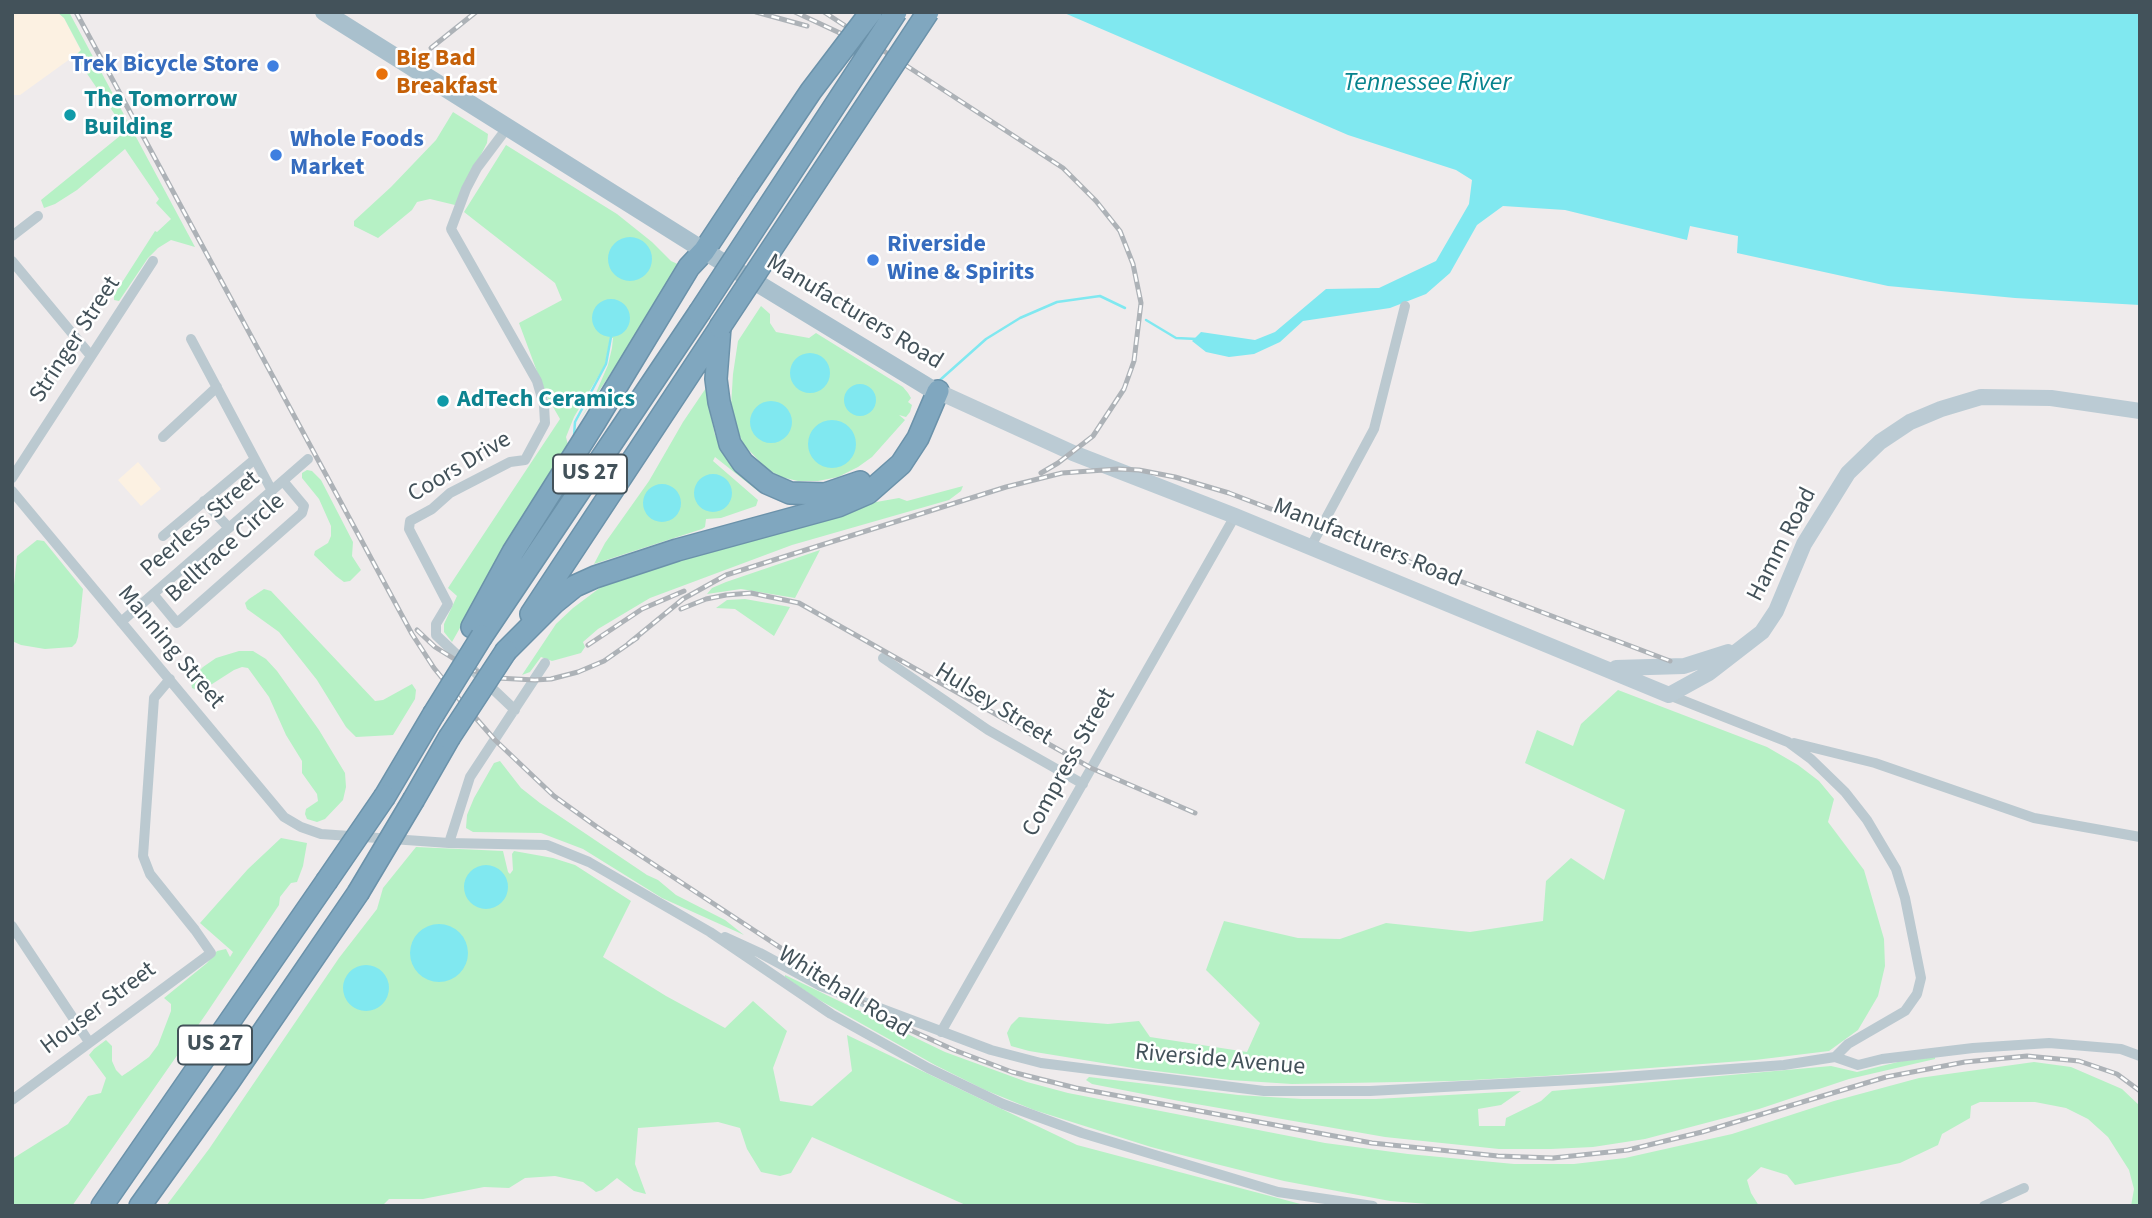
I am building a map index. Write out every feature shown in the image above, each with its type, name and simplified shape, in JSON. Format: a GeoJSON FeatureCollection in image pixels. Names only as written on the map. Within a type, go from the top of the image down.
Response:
{"type":"FeatureCollection","features":[{"type":"Feature","properties":{"kind":"highway"},"geometry":{"type":"LineString","coordinates":[[477,631],[513,552],[689,267],[704,251],[811,91],[870,12]]}},
{"type":"Feature","properties":{"kind":"highway","name":"US 27"},"geometry":{"type":"LineString","coordinates":[[102,1206],[385,796],[437,708],[477,631],[699,313],[896,12]]}},
{"type":"Feature","properties":{"kind":"highway","name":"US 27"},"geometry":{"type":"LineString","coordinates":[[140,1206],[358,893],[449,738],[928,12]]}},
{"type":"Feature","properties":{"kind":"highway"},"geometry":{"type":"LineString","coordinates":[[720,327],[716,379],[730,444],[736,454],[766,483],[790,493],[825,494],[840,490],[855,485],[881,468],[933,389]]}},
{"type":"Feature","properties":{"kind":"highway"},"geometry":{"type":"LineString","coordinates":[[506,651],[554,603],[575,586],[595,577],[677,550],[838,506],[868,494],[901,464],[918,438],[933,389]]}},
{"type":"Feature","properties":{"kind":"main road","name":"Manufacturers Road"},"geometry":{"type":"LineString","coordinates":[[324,12],[704,251],[933,389],[1073,453],[1235,516],[1669,695]]}},
{"type":"Feature","properties":{"kind":"main road","name":"Hamm Road"},"geometry":{"type":"LineString","coordinates":[[1669,695],[1709,673],[1762,632],[1776,611],[1804,544],[1848,473],[1880,442],[1910,422],[1981,397],[2050,398],[2140,411]]}},
{"type":"Feature","properties":{"kind":"main road"},"geometry":{"type":"LineString","coordinates":[[1608,668],[1684,666],[1744,647]]}},
{"type":"Feature","properties":{"kind":"street","name":"Coors Drive"},"geometry":{"type":"LineString","coordinates":[[507,128],[466,189],[451,229],[537,381],[544,405],[545,424],[524,460],[510,462],[450,493],[432,509],[411,521],[409,529],[449,604],[436,624],[436,635],[515,710]]}},
{"type":"Feature","properties":{"kind":"street"},"geometry":{"type":"LineString","coordinates":[[12,236],[37,216]]}},
{"type":"Feature","properties":{"kind":"street"},"geometry":{"type":"LineString","coordinates":[[12,261],[90,356]]}},
{"type":"Feature","properties":{"kind":"street","name":"Stringer Street"},"geometry":{"type":"LineString","coordinates":[[12,478],[153,261]]}},
{"type":"Feature","properties":{"kind":"street"},"geometry":{"type":"LineString","coordinates":[[1310,548],[1374,429],[1405,306]]}},
{"type":"Feature","properties":{"kind":"street"},"geometry":{"type":"LineString","coordinates":[[191,338],[272,491]]}},
{"type":"Feature","properties":{"kind":"street"},"geometry":{"type":"LineString","coordinates":[[163,437],[216,387]]}},
{"type":"Feature","properties":{"kind":"street"},"geometry":{"type":"LineString","coordinates":[[163,536],[255,458]]}},
{"type":"Feature","properties":{"kind":"street","name":"Peerless Street"},"geometry":{"type":"LineString","coordinates":[[121,622],[308,459]]}},
{"type":"Feature","properties":{"kind":"street","name":"Belltrace Circle"},"geometry":{"type":"LineString","coordinates":[[153,594],[177,623],[302,513],[304,506],[283,481]]}},
{"type":"Feature","properties":{"kind":"street","name":"Manning Street"},"geometry":{"type":"LineString","coordinates":[[12,491],[284,817],[301,827]]}},
{"type":"Feature","properties":{"kind":"street"},"geometry":{"type":"LineString","coordinates":[[204,501],[229,528]]}},
{"type":"Feature","properties":{"kind":"street","name":"Compress Street"},"geometry":{"type":"LineString","coordinates":[[941,1032],[1235,516]]}},
{"type":"Feature","properties":{"kind":"street","name":"Hulsey Street"},"geometry":{"type":"LineString","coordinates":[[883,659],[980,725],[1083,784]]}},
{"type":"Feature","properties":{"kind":"street"},"geometry":{"type":"LineString","coordinates":[[449,843],[470,778],[545,663]]}},
{"type":"Feature","properties":{"kind":"street","name":"Houser Street"},"geometry":{"type":"LineString","coordinates":[[12,1100],[211,953],[150,874],[143,856],[154,698],[170,679]]}},
{"type":"Feature","properties":{"kind":"street","name":"Manufacturers Road"},"geometry":{"type":"LineString","coordinates":[[1669,695],[1788,742],[1811,759],[1845,792],[1867,820],[1890,859],[1905,898],[1921,978],[1917,994],[1905,1011],[1848,1044],[1835,1057]]}},
{"type":"Feature","properties":{"kind":"street"},"geometry":{"type":"LineString","coordinates":[[1788,742],[1875,763],[2035,818],[2140,837]]}},
{"type":"Feature","properties":{"kind":"street","name":"Whitehall Road"},"geometry":{"type":"LineString","coordinates":[[301,827],[321,834],[449,843],[547,845],[589,862],[710,932],[831,1014],[929,1068],[1003,1104],[1082,1133],[1278,1192],[1373,1206]]}},
{"type":"Feature","properties":{"kind":"street"},"geometry":{"type":"LineString","coordinates":[[12,926],[89,1042]]}},
{"type":"Feature","properties":{"kind":"street","name":"Riverside Avenue"},"geometry":{"type":"LineString","coordinates":[[710,932],[743,944],[821,986],[991,1050],[1041,1063],[1264,1091],[1370,1091],[1609,1079],[1784,1065],[1835,1057]]}},
{"type":"Feature","properties":{"kind":"street"},"geometry":{"type":"LineString","coordinates":[[1835,1057],[1858,1065],[1882,1059],[1973,1048],[2049,1043],[2110,1048],[2140,1056]]}},
{"type":"Feature","properties":{"kind":"street"},"geometry":{"type":"LineString","coordinates":[[1984,1206],[2024,1188]]}},
{"type":"Feature","properties":{"kind":"shaded area"},"geometry":{"type":"Polygon","coordinates":[[[12,12],[57,12],[64,18],[81,51],[20,95],[12,95],[12,12]]]}},
{"type":"Feature","properties":{"kind":"shaded area"},"geometry":{"type":"Polygon","coordinates":[[[138,462],[161,489],[141,506],[118,480],[138,462]]]}},
{"type":"Feature","properties":{"kind":"green space"},"geometry":{"type":"Polygon","coordinates":[[[57,12],[69,12],[195,247],[171,240],[158,248],[148,258],[119,301],[114,300],[114,295],[155,231],[171,219],[156,203],[159,199],[125,149],[77,190],[44,208],[41,200],[126,131],[75,56],[81,50],[64,18],[57,12]]]}},
{"type":"Feature","properties":{"kind":"green space"},"geometry":{"type":"Polygon","coordinates":[[[453,112],[488,134],[487,143],[455,205],[430,199],[417,202],[412,210],[378,238],[354,226],[354,221],[436,140],[453,112]]]}},
{"type":"Feature","properties":{"kind":"green space"},"geometry":{"type":"Polygon","coordinates":[[[506,145],[617,214],[671,261],[682,266],[579,421],[595,395],[608,365],[613,338],[610,338],[605,365],[574,417],[566,437],[568,445],[524,515],[452,642],[444,632],[444,624],[457,596],[448,588],[560,419],[545,393],[519,323],[562,300],[555,283],[464,212],[506,145]]]}},
{"type":"Feature","properties":{"kind":"green space"},"geometry":{"type":"Polygon","coordinates":[[[761,306],[770,314],[770,323],[776,332],[809,338],[816,333],[903,387],[908,393],[911,398],[908,402],[912,405],[910,412],[906,417],[899,415],[905,420],[872,457],[858,467],[838,477],[798,481],[781,477],[767,469],[744,445],[733,421],[733,374],[738,341],[761,306]]]}},
{"type":"Feature","properties":{"kind":"green space"},"geometry":{"type":"Polygon","coordinates":[[[708,385],[715,435],[728,458],[773,496],[758,491],[715,457],[713,461],[758,500],[756,506],[721,518],[706,519],[702,529],[594,564],[605,543],[649,481],[708,385]]]}},
{"type":"Feature","properties":{"kind":"green space"},"geometry":{"type":"Polygon","coordinates":[[[307,470],[321,480],[353,542],[352,556],[361,570],[350,581],[344,582],[314,555],[315,551],[328,543],[331,526],[319,499],[302,478],[302,473],[307,470]]]}},
{"type":"Feature","properties":{"kind":"green space"},"geometry":{"type":"Polygon","coordinates":[[[963,486],[961,491],[949,500],[792,545],[650,598],[598,629],[583,642],[585,647],[581,653],[552,661],[541,657],[530,672],[522,675],[556,624],[601,587],[647,570],[865,504],[899,498],[907,501],[963,486]]]}},
{"type":"Feature","properties":{"kind":"green space"},"geometry":{"type":"Polygon","coordinates":[[[37,540],[44,541],[83,589],[78,637],[72,647],[45,649],[12,641],[12,605],[17,556],[37,540]]]}},
{"type":"Feature","properties":{"kind":"green space"},"geometry":{"type":"Polygon","coordinates":[[[820,550],[795,598],[741,589],[707,594],[712,588],[726,582],[820,550]]]}},
{"type":"Feature","properties":{"kind":"green space"},"geometry":{"type":"Polygon","coordinates":[[[264,589],[271,591],[375,701],[383,700],[412,684],[416,690],[415,699],[393,735],[356,737],[346,727],[317,680],[279,632],[247,609],[245,603],[264,589]]]}},
{"type":"Feature","properties":{"kind":"green space"},"geometry":{"type":"Polygon","coordinates":[[[745,599],[790,607],[774,636],[735,609],[716,608],[727,600],[745,599]]]}},
{"type":"Feature","properties":{"kind":"green space"},"geometry":{"type":"Polygon","coordinates":[[[239,651],[253,651],[266,659],[277,671],[319,730],[345,773],[343,800],[325,819],[317,822],[307,819],[306,809],[318,801],[317,794],[302,773],[302,761],[286,735],[269,697],[248,668],[234,670],[209,686],[197,690],[192,688],[194,676],[203,667],[216,658],[239,651]]]}},
{"type":"Feature","properties":{"kind":"green space"},"geometry":{"type":"Polygon","coordinates":[[[1618,690],[1767,747],[1819,781],[1834,799],[1828,822],[1864,870],[1884,939],[1885,966],[1878,996],[1858,1030],[1829,1051],[1755,1060],[1545,1076],[1454,1081],[1292,1084],[1139,1069],[1011,1046],[1007,1033],[1019,1017],[1108,1024],[1139,1021],[1150,1037],[1247,1052],[1260,1023],[1206,970],[1224,921],[1298,938],[1340,939],[1386,923],[1470,932],[1543,921],[1546,881],[1571,858],[1604,880],[1625,810],[1525,763],[1537,730],[1573,746],[1581,724],[1618,690]]]}},
{"type":"Feature","properties":{"kind":"green space"},"geometry":{"type":"Polygon","coordinates":[[[500,761],[521,788],[540,803],[658,880],[676,895],[725,920],[744,935],[662,898],[583,849],[541,833],[473,832],[466,828],[467,815],[474,798],[494,763],[500,761]]]}},
{"type":"Feature","properties":{"kind":"green space"},"geometry":{"type":"Polygon","coordinates":[[[281,838],[307,843],[297,882],[291,883],[280,897],[279,905],[206,1014],[72,1206],[12,1206],[12,1159],[68,1124],[88,1096],[101,1093],[106,1078],[89,1055],[94,1049],[106,1040],[112,1046],[112,1061],[116,1070],[122,1076],[131,1070],[149,1057],[158,1045],[171,1011],[171,1004],[164,998],[207,963],[217,951],[226,949],[230,957],[233,952],[200,923],[248,869],[281,838]]]}},
{"type":"Feature","properties":{"kind":"green space"},"geometry":{"type":"Polygon","coordinates":[[[416,847],[503,851],[510,874],[513,870],[514,851],[553,858],[575,865],[631,901],[603,957],[725,1028],[753,1001],[787,1031],[773,1068],[780,1101],[812,1106],[852,1071],[847,1035],[1077,1145],[1308,1206],[968,1206],[812,1137],[791,1173],[780,1176],[761,1172],[747,1149],[740,1128],[718,1122],[638,1128],[635,1164],[646,1194],[634,1191],[617,1178],[596,1192],[583,1182],[555,1176],[525,1178],[509,1188],[484,1187],[423,1199],[389,1199],[382,1206],[166,1206],[209,1149],[339,958],[377,909],[383,888],[416,847]]]}},
{"type":"Feature","properties":{"kind":"green space"},"geometry":{"type":"Polygon","coordinates":[[[785,975],[945,1052],[1027,1082],[1068,1093],[1325,1143],[1514,1164],[1574,1164],[1625,1158],[1732,1134],[1834,1101],[1919,1078],[2034,1062],[2071,1067],[2122,1089],[2140,1106],[2140,1206],[2131,1206],[2134,1189],[2129,1170],[2108,1137],[2088,1119],[2066,1108],[2035,1102],[1980,1102],[1971,1106],[1970,1118],[1942,1134],[1938,1145],[1900,1163],[1795,1185],[1787,1175],[1761,1167],[1747,1180],[1759,1206],[1453,1206],[1390,1201],[1284,1181],[1220,1165],[1151,1147],[1034,1110],[935,1065],[814,997],[785,975]]]}},
{"type":"Feature","properties":{"kind":"green space"},"geometry":{"type":"Polygon","coordinates":[[[1935,1057],[1849,1079],[1759,1109],[1645,1139],[1593,1147],[1551,1149],[1499,1149],[1385,1137],[1179,1101],[1092,1084],[1086,1080],[1089,1077],[1238,1095],[1302,1099],[1376,1099],[1521,1091],[1501,1105],[1478,1109],[1479,1126],[1505,1126],[1506,1118],[1541,1101],[1552,1091],[1831,1066],[1857,1072],[1902,1061],[1935,1057]]]}},
{"type":"Feature","properties":{"kind":"water","name":"Tennessee River"},"geometry":{"type":"Polygon","coordinates":[[[1062,12],[2140,12],[2140,305],[2015,298],[1888,286],[1737,253],[1738,236],[1690,226],[1687,240],[1565,210],[1503,206],[1477,225],[1450,273],[1426,294],[1390,308],[1303,321],[1280,342],[1254,354],[1229,357],[1206,352],[1192,341],[1201,332],[1255,340],[1275,332],[1326,289],[1379,288],[1436,261],[1469,204],[1472,180],[1456,170],[1348,135],[1062,12]]]}},
{"type":"Feature","properties":{"kind":"water"},"geometry":{"type":"Polygon","coordinates":[[[630,237],[639,238],[646,243],[651,250],[651,268],[646,275],[639,280],[630,281],[621,280],[614,275],[609,268],[608,259],[609,250],[614,243],[621,238],[630,237]]]}},
{"type":"Feature","properties":{"kind":"water"},"geometry":{"type":"Polygon","coordinates":[[[611,299],[624,305],[630,318],[624,331],[611,337],[598,331],[592,318],[598,305],[611,299]]]}},
{"type":"Feature","properties":{"kind":"water"},"geometry":{"type":"Polygon","coordinates":[[[810,353],[818,354],[824,359],[829,365],[829,381],[824,387],[818,392],[810,393],[802,392],[796,387],[791,381],[790,373],[791,365],[796,359],[802,354],[810,353]]]}},
{"type":"Feature","properties":{"kind":"water"},"geometry":{"type":"Polygon","coordinates":[[[860,384],[871,389],[876,400],[871,411],[860,416],[849,411],[844,400],[849,389],[860,384]]]}},
{"type":"Feature","properties":{"kind":"water"},"geometry":{"type":"Polygon","coordinates":[[[771,401],[786,407],[792,422],[786,437],[771,443],[756,437],[750,422],[756,407],[771,401]]]}},
{"type":"Feature","properties":{"kind":"water"},"geometry":{"type":"Polygon","coordinates":[[[832,420],[849,427],[856,444],[849,461],[832,468],[815,461],[808,444],[815,427],[832,420]]]}},
{"type":"Feature","properties":{"kind":"water"},"geometry":{"type":"Polygon","coordinates":[[[713,474],[727,479],[732,493],[727,507],[713,512],[699,507],[694,493],[699,479],[713,474]]]}},
{"type":"Feature","properties":{"kind":"water"},"geometry":{"type":"Polygon","coordinates":[[[662,484],[675,490],[681,503],[675,516],[662,522],[649,516],[643,503],[649,490],[662,484]]]}},
{"type":"Feature","properties":{"kind":"water"},"geometry":{"type":"Polygon","coordinates":[[[486,865],[502,871],[508,887],[502,903],[486,909],[470,903],[464,887],[470,871],[486,865]]]}},
{"type":"Feature","properties":{"kind":"water"},"geometry":{"type":"Polygon","coordinates":[[[439,924],[460,932],[468,953],[460,974],[439,982],[418,974],[410,953],[418,932],[439,924]]]}},
{"type":"Feature","properties":{"kind":"water"},"geometry":{"type":"Polygon","coordinates":[[[366,965],[382,972],[389,988],[382,1004],[366,1011],[350,1004],[343,988],[350,972],[366,965]]]}},
{"type":"Feature","properties":{"kind":"waterway"},"geometry":{"type":"LineString","coordinates":[[940,380],[986,339],[1020,318],[1057,302],[1100,296],[1125,308]]}},
{"type":"Feature","properties":{"kind":"waterway"},"geometry":{"type":"LineString","coordinates":[[1146,320],[1176,338],[1197,339]]}},
{"type":"Feature","properties":{"kind":"waterway"},"geometry":{"type":"LineString","coordinates":[[574,436],[575,422],[606,364],[611,337]]}},
{"type":"Feature","properties":{"kind":"railway"},"geometry":{"type":"LineString","coordinates":[[76,12],[412,634],[434,668],[495,740],[554,796],[895,1023],[954,1050],[1012,1072],[1076,1088],[1372,1143],[1498,1156],[1553,1158],[1628,1150],[1702,1132],[1886,1077],[1965,1062],[2027,1056],[2079,1061],[2117,1074],[2140,1091]]}},
{"type":"Feature","properties":{"kind":"railway"},"geometry":{"type":"LineString","coordinates":[[431,48],[476,12]]}},
{"type":"Feature","properties":{"kind":"railway"},"geometry":{"type":"LineString","coordinates":[[756,12],[807,26]]}},
{"type":"Feature","properties":{"kind":"railway"},"geometry":{"type":"LineString","coordinates":[[795,12],[842,34]]}},
{"type":"Feature","properties":{"kind":"railway"},"geometry":{"type":"LineString","coordinates":[[824,12],[1063,168],[1096,201],[1120,231],[1133,264],[1141,303],[1134,361],[1124,389],[1093,436],[1041,473]]}},
{"type":"Feature","properties":{"kind":"railway"},"geometry":{"type":"LineString","coordinates":[[628,644],[683,599],[726,575],[1006,487],[1062,473],[1118,469],[1175,477],[1229,493],[1670,661]]}},
{"type":"Feature","properties":{"kind":"railway"},"geometry":{"type":"LineString","coordinates":[[588,645],[642,609],[684,591]]}},
{"type":"Feature","properties":{"kind":"railway"},"geometry":{"type":"LineString","coordinates":[[681,609],[706,599],[751,593],[799,603],[1091,768],[1195,813]]}},
{"type":"Feature","properties":{"kind":"railway"},"geometry":{"type":"LineString","coordinates":[[417,630],[435,647],[472,670],[497,678],[535,680],[578,672],[604,661],[637,638]]}},
{"type":"Feature","properties":{"kind":"place","name":"Trek Bicycle Store"},"geometry":{"type":"Point","coordinates":[273,66]}},
{"type":"Feature","properties":{"kind":"place","name":"Big Bad Breakfast"},"geometry":{"type":"Point","coordinates":[382,74]}},
{"type":"Feature","properties":{"kind":"place","name":"The Tomorrow Building"},"geometry":{"type":"Point","coordinates":[70,115]}},
{"type":"Feature","properties":{"kind":"place","name":"Whole Foods Market"},"geometry":{"type":"Point","coordinates":[276,155]}},
{"type":"Feature","properties":{"kind":"place","name":"Riverside Wine & Spirits"},"geometry":{"type":"Point","coordinates":[873,260]}},
{"type":"Feature","properties":{"kind":"place","name":"AdTech Ceramics"},"geometry":{"type":"Point","coordinates":[443,401]}}]}
